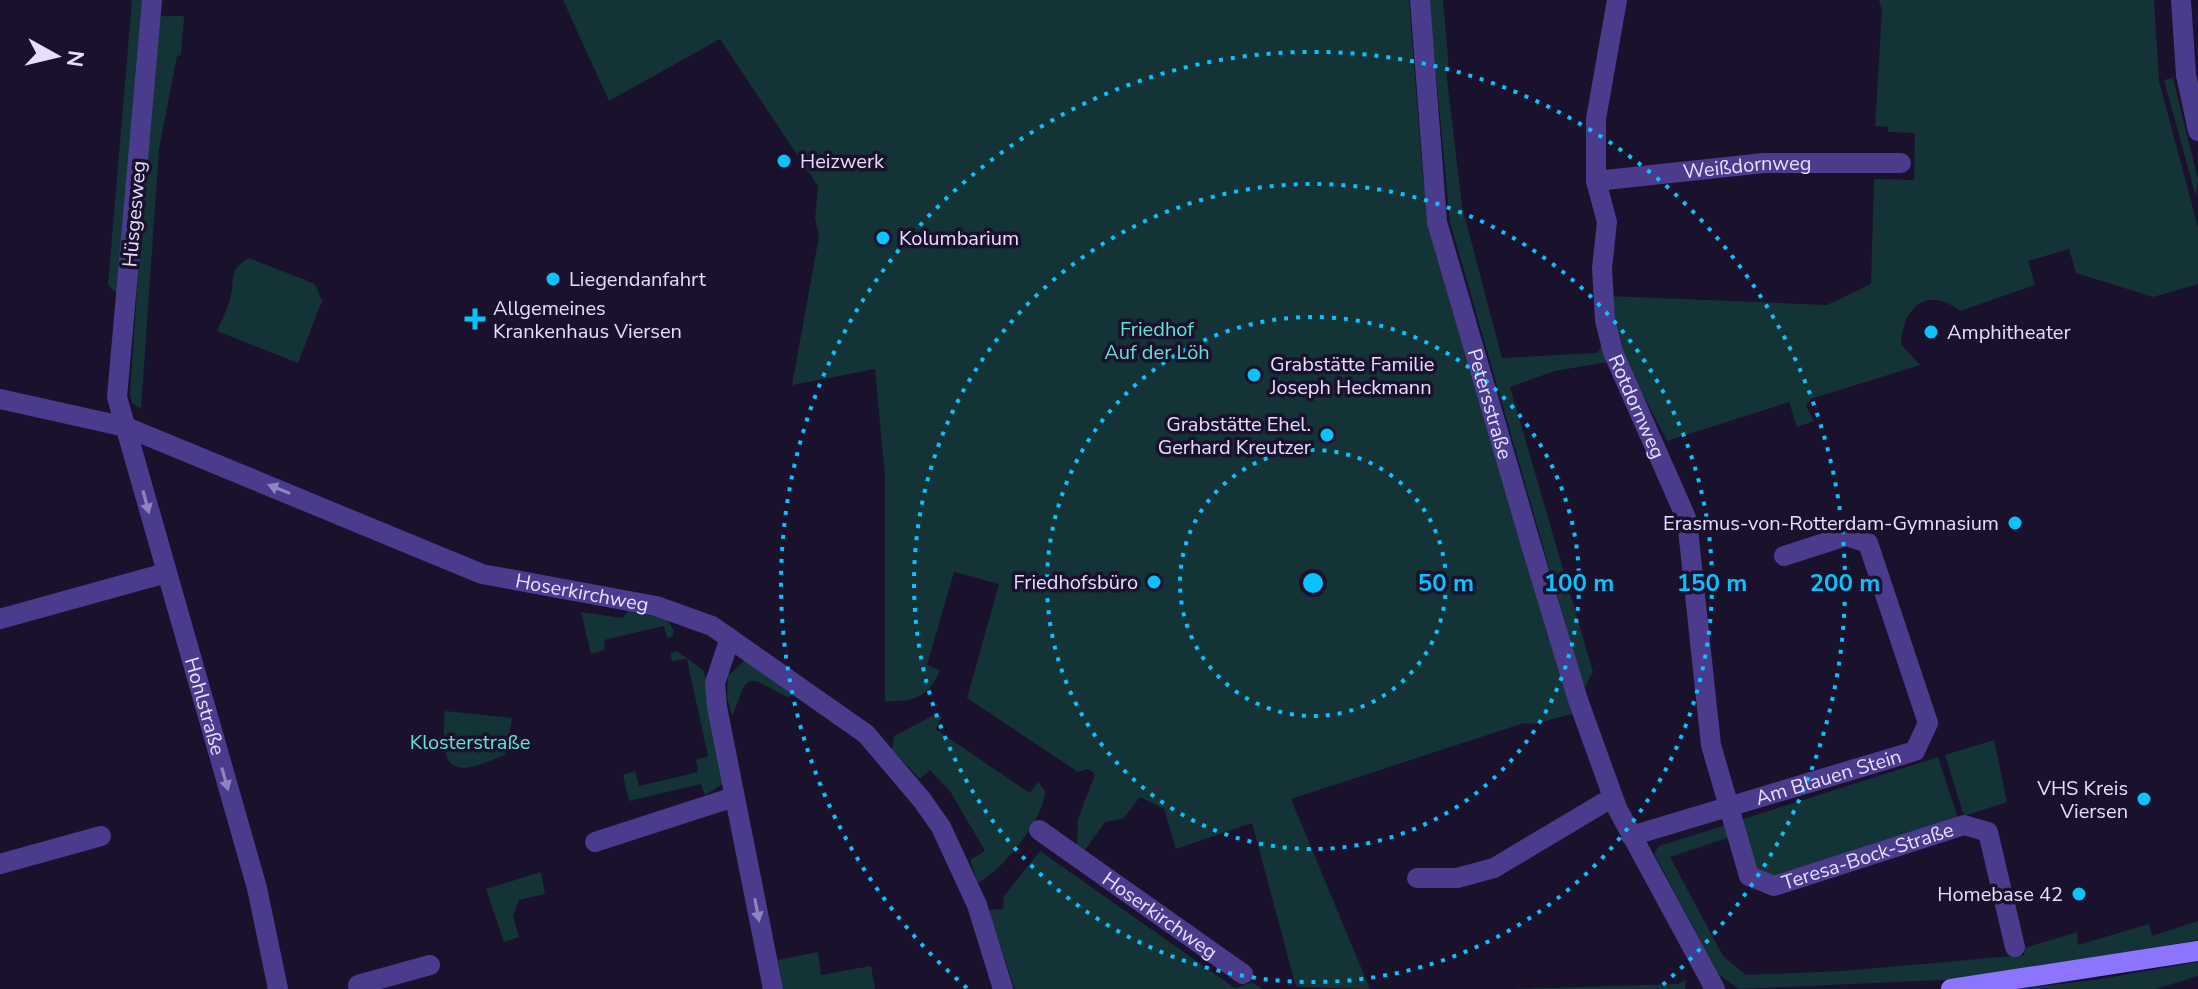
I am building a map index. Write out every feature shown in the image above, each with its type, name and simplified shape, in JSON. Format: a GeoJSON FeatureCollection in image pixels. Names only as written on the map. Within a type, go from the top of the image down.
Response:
{"type":"FeatureCollection","features":[{"type":"Feature","properties":{"kind":"main road"},"geometry":{"type":"LineString","coordinates":[[1951,989],[2198,951]]}},
{"type":"Feature","properties":{"kind":"street","name":"Hüsgesweg"},"geometry":{"type":"LineString","coordinates":[[126,427],[117,397],[152,0]]}},
{"type":"Feature","properties":{"kind":"street","name":"Petersstraße"},"geometry":{"type":"LineString","coordinates":[[1420,0],[1437,222],[1578,700],[1613,797],[1631,836],[1715,989]]}},
{"type":"Feature","properties":{"kind":"street","name":"Rotdornweg"},"geometry":{"type":"LineString","coordinates":[[1617,0],[1596,119],[1596,181],[1607,222],[1602,268],[1605,320],[1613,352],[1687,520],[1711,745],[1730,807]]}},
{"type":"Feature","properties":{"kind":"street"},"geometry":{"type":"LineString","coordinates":[[2181,0],[2186,75],[2198,130]]}},
{"type":"Feature","properties":{"kind":"street","name":"Weißdornweg"},"geometry":{"type":"LineString","coordinates":[[1596,181],[1764,163],[1901,163]]}},
{"type":"Feature","properties":{"kind":"street","name":"Hoserkirchweg"},"geometry":{"type":"LineString","coordinates":[[0,399],[126,427],[482,574],[656,606],[712,626],[866,734],[922,800],[941,827],[977,905],[1003,989]]}},
{"type":"Feature","properties":{"kind":"street","name":"Hohlstraße"},"geometry":{"type":"LineString","coordinates":[[126,427],[257,888],[278,989]]}},
{"type":"Feature","properties":{"kind":"street","name":"Am Blauen Stein"},"geometry":{"type":"LineString","coordinates":[[1631,836],[1915,751],[1928,723],[1868,543],[1846,536],[1784,556]]}},
{"type":"Feature","properties":{"kind":"street"},"geometry":{"type":"LineString","coordinates":[[0,619],[166,573]]}},
{"type":"Feature","properties":{"kind":"street"},"geometry":{"type":"LineString","coordinates":[[730,638],[715,683],[741,834],[773,989]]}},
{"type":"Feature","properties":{"kind":"street"},"geometry":{"type":"LineString","coordinates":[[595,842],[734,797]]}},
{"type":"Feature","properties":{"kind":"street"},"geometry":{"type":"LineString","coordinates":[[1417,878],[1457,878],[1494,868],[1613,797]]}},
{"type":"Feature","properties":{"kind":"street","name":"Teresa-Bock-Straße"},"geometry":{"type":"LineString","coordinates":[[1730,807],[1749,876],[1774,886],[1964,825],[1988,832],[2015,947]]}},
{"type":"Feature","properties":{"kind":"street","name":"Hoserkirchweg"},"geometry":{"type":"LineString","coordinates":[[1039,830],[1243,974]]}},
{"type":"Feature","properties":{"kind":"street"},"geometry":{"type":"LineString","coordinates":[[0,864],[101,836]]}},
{"type":"Feature","properties":{"kind":"street"},"geometry":{"type":"LineString","coordinates":[[359,989],[358,985],[430,965]]}},
{"type":"Feature","properties":{"kind":"green space"},"geometry":{"type":"Polygon","coordinates":[[[132,0],[145,0],[118,295],[108,285],[132,0]]]}},
{"type":"Feature","properties":{"kind":"green space","name":"Friedhof Auf der Löh"},"geometry":{"type":"Polygon","coordinates":[[[563,0],[1409,0],[1423,178],[1434,245],[1572,714],[1534,724],[1524,723],[1291,799],[1370,989],[1296,987],[1252,823],[1176,849],[1164,809],[1140,797],[1123,819],[1105,822],[1085,850],[1077,845],[1078,819],[1095,774],[1088,769],[1078,772],[967,698],[999,584],[954,572],[927,665],[940,670],[930,687],[919,696],[904,701],[885,701],[885,477],[875,369],[792,385],[819,236],[815,219],[818,186],[720,39],[609,101],[563,0]]]}},
{"type":"Feature","properties":{"kind":"green space"},"geometry":{"type":"Polygon","coordinates":[[[1429,0],[1443,0],[1449,70],[1446,70],[1462,206],[1502,358],[1597,353],[1603,343],[1608,362],[1555,371],[1510,387],[1593,672],[1584,689],[1450,222],[1429,0]]]}},
{"type":"Feature","properties":{"kind":"green space"},"geometry":{"type":"Polygon","coordinates":[[[1879,0],[2154,0],[2159,81],[2198,227],[2198,284],[2153,297],[2076,273],[2069,249],[2028,261],[2035,285],[1960,311],[1937,300],[1919,304],[1906,320],[1901,344],[1920,365],[1811,399],[1806,406],[1814,421],[1797,427],[1789,402],[1667,441],[1625,360],[1608,296],[1827,305],[1871,284],[1874,179],[1914,180],[1915,133],[1888,132],[1888,127],[1875,126],[1882,11],[1879,0]]]}},
{"type":"Feature","properties":{"kind":"green space"},"geometry":{"type":"Polygon","coordinates":[[[161,16],[184,16],[181,55],[177,56],[159,149],[141,409],[132,403],[130,393],[155,24],[161,16]]]}},
{"type":"Feature","properties":{"kind":"green space"},"geometry":{"type":"Polygon","coordinates":[[[2173,78],[2198,179],[2196,197],[2164,80],[2173,78]]]}},
{"type":"Feature","properties":{"kind":"green space"},"geometry":{"type":"Polygon","coordinates":[[[249,258],[315,284],[322,301],[298,363],[217,331],[230,300],[235,270],[249,258]]]}},
{"type":"Feature","properties":{"kind":"green space"},"geometry":{"type":"Polygon","coordinates":[[[629,610],[667,620],[674,630],[672,637],[667,638],[664,626],[604,640],[605,650],[591,654],[581,612],[623,618],[629,610]]]}},
{"type":"Feature","properties":{"kind":"green space"},"geometry":{"type":"Polygon","coordinates":[[[677,651],[704,671],[724,783],[705,795],[701,784],[629,801],[623,775],[635,771],[639,786],[698,772],[696,760],[708,756],[687,659],[672,661],[670,653],[677,651]]]}},
{"type":"Feature","properties":{"kind":"green space"},"geometry":{"type":"Polygon","coordinates":[[[744,661],[750,662],[791,694],[789,698],[757,681],[750,681],[744,686],[732,716],[727,697],[728,676],[744,661]]]}},
{"type":"Feature","properties":{"kind":"green space","name":"Klosterstraße"},"geometry":{"type":"Polygon","coordinates":[[[445,711],[512,718],[506,754],[473,767],[453,765],[444,747],[445,711]]]}},
{"type":"Feature","properties":{"kind":"green space"},"geometry":{"type":"Polygon","coordinates":[[[934,715],[942,717],[935,729],[1030,793],[1038,782],[1045,791],[1038,815],[1020,843],[999,867],[978,883],[970,860],[985,851],[950,791],[930,770],[920,779],[892,750],[894,736],[934,715]]]}},
{"type":"Feature","properties":{"kind":"green space"},"geometry":{"type":"Polygon","coordinates":[[[1994,740],[2007,802],[1964,816],[1945,755],[1994,740]]]}},
{"type":"Feature","properties":{"kind":"green space"},"geometry":{"type":"Polygon","coordinates":[[[1938,757],[1958,818],[1775,876],[1758,871],[1740,820],[1938,757]]]}},
{"type":"Feature","properties":{"kind":"green space"},"geometry":{"type":"Polygon","coordinates":[[[1726,825],[1730,837],[1670,857],[1723,956],[1746,975],[1843,971],[2024,955],[2025,948],[2077,932],[2078,945],[2149,924],[2152,936],[2198,921],[2198,940],[1964,979],[1739,989],[1718,974],[1654,853],[1659,846],[1726,825]]]}},
{"type":"Feature","properties":{"kind":"green space"},"geometry":{"type":"Polygon","coordinates":[[[1040,851],[1235,988],[1252,982],[1263,989],[1015,989],[988,910],[1003,909],[1004,896],[1040,851]]]}},
{"type":"Feature","properties":{"kind":"green space"},"geometry":{"type":"Polygon","coordinates":[[[541,872],[545,894],[519,900],[513,916],[519,937],[504,942],[486,889],[541,872]]]}},
{"type":"Feature","properties":{"kind":"green space"},"geometry":{"type":"Polygon","coordinates":[[[818,952],[821,975],[871,966],[875,989],[783,989],[778,960],[818,952]]]}},
{"type":"Feature","properties":{"kind":"green space"},"geometry":{"type":"Polygon","coordinates":[[[2198,962],[2198,976],[2156,989],[2019,989],[2100,979],[2198,962]]]}},
{"type":"Feature","properties":{"kind":"green space"},"geometry":{"type":"Polygon","coordinates":[[[1686,980],[1685,989],[1513,989],[1678,984],[1686,980]]]}},
{"type":"Feature","properties":{"kind":"place","name":"Heizwerk"},"geometry":{"type":"Point","coordinates":[784,161]}},
{"type":"Feature","properties":{"kind":"place","name":"Kolumbarium"},"geometry":{"type":"Point","coordinates":[883,238]}},
{"type":"Feature","properties":{"kind":"place","name":"Liegendanfahrt"},"geometry":{"type":"Point","coordinates":[553,279]}},
{"type":"Feature","properties":{"kind":"place","name":"Allgemeines Krankenhaus Viersen"},"geometry":{"type":"Point","coordinates":[475,319]}},
{"type":"Feature","properties":{"kind":"place","name":"Amphitheater"},"geometry":{"type":"Point","coordinates":[1931,332]}},
{"type":"Feature","properties":{"kind":"place","name":"Grabstätte Familie Joseph Heckmann"},"geometry":{"type":"Point","coordinates":[1254,375]}},
{"type":"Feature","properties":{"kind":"place","name":"Grabstätte Ehel. Gerhard Kreutzer"},"geometry":{"type":"Point","coordinates":[1327,435]}},
{"type":"Feature","properties":{"kind":"place","name":"Erasmus-von-Rotterdam-Gymnasium"},"geometry":{"type":"Point","coordinates":[2015,523]}},
{"type":"Feature","properties":{"kind":"place","name":"Friedhofsbüro"},"geometry":{"type":"Point","coordinates":[1154,582]}},
{"type":"Feature","properties":{"kind":"place","name":"VHS Kreis Viersen"},"geometry":{"type":"Point","coordinates":[2144,799]}},
{"type":"Feature","properties":{"kind":"place","name":"Homebase 42"},"geometry":{"type":"Point","coordinates":[2079,894]}}]}
